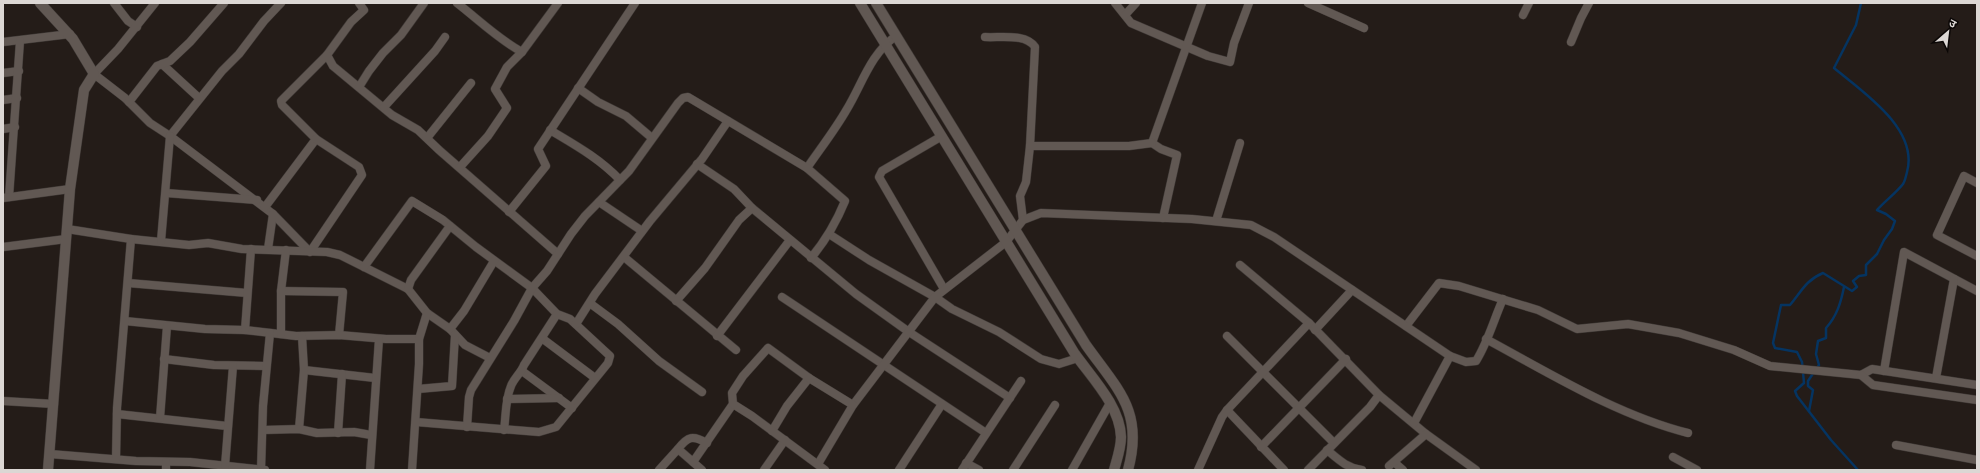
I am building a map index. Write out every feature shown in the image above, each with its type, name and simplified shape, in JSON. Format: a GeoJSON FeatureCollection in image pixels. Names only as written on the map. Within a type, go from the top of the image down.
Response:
{"type":"FeatureCollection","features":[{"type":"Feature","properties":{"kind":"street"},"geometry":{"type":"LineString","coordinates":[[40,3],[70,34],[94,74],[129,102],[150,123],[257,200],[273,214],[310,252]]}},
{"type":"Feature","properties":{"kind":"street"},"geometry":{"type":"LineString","coordinates":[[114,3],[128,21],[137,27]]}},
{"type":"Feature","properties":{"kind":"street"},"geometry":{"type":"LineString","coordinates":[[48,470],[70,189],[84,90],[94,74],[137,27],[155,3]]}},
{"type":"Feature","properties":{"kind":"street"},"geometry":{"type":"LineString","coordinates":[[129,102],[157,66],[170,61],[190,42],[224,3]]}},
{"type":"Feature","properties":{"kind":"street"},"geometry":{"type":"LineString","coordinates":[[161,241],[170,136],[183,122],[199,98],[239,54],[264,21],[281,3]]}},
{"type":"Feature","properties":{"kind":"street"},"geometry":{"type":"LineString","coordinates":[[310,252],[362,175],[359,167],[316,139],[282,106],[281,101],[327,54],[337,39],[364,10],[359,3]]}},
{"type":"Feature","properties":{"kind":"street"},"geometry":{"type":"LineString","coordinates":[[359,87],[369,70],[401,35],[424,3]]}},
{"type":"Feature","properties":{"kind":"street"},"geometry":{"type":"LineString","coordinates":[[457,3],[503,41],[522,52]]}},
{"type":"Feature","properties":{"kind":"street"},"geometry":{"type":"LineString","coordinates":[[509,212],[546,166],[538,149],[635,3]]}},
{"type":"Feature","properties":{"kind":"street"},"geometry":{"type":"LineString","coordinates":[[860,3],[1078,358],[1110,403],[1119,423],[1121,437],[1119,454],[1114,470]]}},
{"type":"Feature","properties":{"kind":"street"},"geometry":{"type":"LineString","coordinates":[[876,3],[1086,345],[1122,395],[1132,417],[1134,435],[1128,470]]}},
{"type":"Feature","properties":{"kind":"street"},"geometry":{"type":"LineString","coordinates":[[1115,3],[1131,22],[1187,47],[1230,62],[1234,43],[1249,3]]}},
{"type":"Feature","properties":{"kind":"street"},"geometry":{"type":"LineString","coordinates":[[1125,15],[1136,3]]}},
{"type":"Feature","properties":{"kind":"street"},"geometry":{"type":"LineString","coordinates":[[1152,143],[1202,3]]}},
{"type":"Feature","properties":{"kind":"street"},"geometry":{"type":"LineString","coordinates":[[1308,3],[1364,28]]}},
{"type":"Feature","properties":{"kind":"street"},"geometry":{"type":"LineString","coordinates":[[1523,15],[1529,3]]}},
{"type":"Feature","properties":{"kind":"street"},"geometry":{"type":"LineString","coordinates":[[1571,42],[1589,3]]}},
{"type":"Feature","properties":{"kind":"street"},"geometry":{"type":"LineString","coordinates":[[460,167],[488,136],[507,108],[495,89],[508,67],[522,52],[554,4]]}},
{"type":"Feature","properties":{"kind":"street"},"geometry":{"type":"LineString","coordinates":[[3,42],[70,34]]}},
{"type":"Feature","properties":{"kind":"street"},"geometry":{"type":"LineString","coordinates":[[807,168],[846,111],[861,86],[869,66],[884,44],[896,36]]}},
{"type":"Feature","properties":{"kind":"street"},"geometry":{"type":"LineString","coordinates":[[384,107],[435,51],[445,37]]}},
{"type":"Feature","properties":{"kind":"street"},"geometry":{"type":"LineString","coordinates":[[985,37],[1025,39],[1032,43],[1035,47],[1030,146],[1026,182],[1020,196],[1024,220]]}},
{"type":"Feature","properties":{"kind":"street"},"geometry":{"type":"LineString","coordinates":[[20,41],[15,127],[7,162],[6,198],[70,189]]}},
{"type":"Feature","properties":{"kind":"street"},"geometry":{"type":"LineString","coordinates":[[327,54],[333,66],[392,115],[418,130],[558,254]]}},
{"type":"Feature","properties":{"kind":"street"},"geometry":{"type":"LineString","coordinates":[[162,64],[199,98]]}},
{"type":"Feature","properties":{"kind":"street"},"geometry":{"type":"LineString","coordinates":[[3,73],[19,71]]}},
{"type":"Feature","properties":{"kind":"street"},"geometry":{"type":"LineString","coordinates":[[427,138],[471,82]]}},
{"type":"Feature","properties":{"kind":"street"},"geometry":{"type":"LineString","coordinates":[[578,88],[598,102],[626,116],[652,138]]}},
{"type":"Feature","properties":{"kind":"street"},"geometry":{"type":"LineString","coordinates":[[467,427],[469,397],[490,358],[514,321],[532,288],[547,271],[576,228],[629,171],[663,121],[683,98],[688,97],[807,168],[845,201],[838,219],[811,258]]}},
{"type":"Feature","properties":{"kind":"street"},"geometry":{"type":"LineString","coordinates":[[3,100],[17,98]]}},
{"type":"Feature","properties":{"kind":"street"},"geometry":{"type":"LineString","coordinates":[[576,324],[595,294],[642,231],[697,164],[728,121]]}},
{"type":"Feature","properties":{"kind":"street"},"geometry":{"type":"LineString","coordinates":[[3,129],[15,127]]}},
{"type":"Feature","properties":{"kind":"street"},"geometry":{"type":"LineString","coordinates":[[550,130],[590,153],[608,167],[620,180]]}},
{"type":"Feature","properties":{"kind":"street"},"geometry":{"type":"LineString","coordinates":[[942,136],[882,170],[879,177],[944,289]]}},
{"type":"Feature","properties":{"kind":"street"},"geometry":{"type":"LineString","coordinates":[[265,207],[316,139]]}},
{"type":"Feature","properties":{"kind":"street"},"geometry":{"type":"LineString","coordinates":[[1030,146],[1129,146],[1152,143],[1161,150],[1177,155],[1163,218]]}},
{"type":"Feature","properties":{"kind":"street"},"geometry":{"type":"LineString","coordinates":[[1216,221],[1240,143]]}},
{"type":"Feature","properties":{"kind":"street"},"geometry":{"type":"LineString","coordinates":[[697,164],[734,189],[752,208],[811,258],[909,332],[1010,398]]}},
{"type":"Feature","properties":{"kind":"street"},"geometry":{"type":"LineString","coordinates":[[1977,183],[1964,176],[1937,235],[1977,256]]}},
{"type":"Feature","properties":{"kind":"street"},"geometry":{"type":"LineString","coordinates":[[166,194],[257,200]]}},
{"type":"Feature","properties":{"kind":"street"},"geometry":{"type":"LineString","coordinates":[[364,267],[412,201],[450,226],[532,288],[557,314],[576,324],[610,356],[608,363],[556,427],[539,432],[416,422]]}},
{"type":"Feature","properties":{"kind":"street"},"geometry":{"type":"LineString","coordinates":[[599,202],[642,231]]}},
{"type":"Feature","properties":{"kind":"street"},"geometry":{"type":"LineString","coordinates":[[676,301],[705,268],[740,220],[752,208]]}},
{"type":"Feature","properties":{"kind":"street"},"geometry":{"type":"LineString","coordinates":[[818,464],[853,406],[935,297],[1006,242],[1016,232],[1024,220],[1041,213],[1216,221],[1251,225],[1274,237],[1450,356],[1466,362],[1476,361],[1503,298]]}},
{"type":"Feature","properties":{"kind":"street"},"geometry":{"type":"LineString","coordinates":[[268,249],[273,214]]}},
{"type":"Feature","properties":{"kind":"street"},"geometry":{"type":"LineString","coordinates":[[408,289],[411,280],[450,226]]}},
{"type":"Feature","properties":{"kind":"street"},"geometry":{"type":"LineString","coordinates":[[3,247],[66,234],[161,241],[189,245],[208,243],[251,249],[327,252],[340,255],[408,289],[427,313],[453,332],[465,345],[490,358]]}},
{"type":"Feature","properties":{"kind":"street"},"geometry":{"type":"LineString","coordinates":[[829,234],[869,260],[935,297],[952,310],[999,332],[1041,359],[1059,364],[1078,358]]}},
{"type":"Feature","properties":{"kind":"street"},"geometry":{"type":"LineString","coordinates":[[116,459],[117,414],[131,239]]}},
{"type":"Feature","properties":{"kind":"street"},"geometry":{"type":"LineString","coordinates":[[717,336],[790,240]]}},
{"type":"Feature","properties":{"kind":"street"},"geometry":{"type":"LineString","coordinates":[[246,330],[247,293],[251,249]]}},
{"type":"Feature","properties":{"kind":"street"},"geometry":{"type":"LineString","coordinates":[[281,334],[281,291],[286,250]]}},
{"type":"Feature","properties":{"kind":"street"},"geometry":{"type":"LineString","coordinates":[[1884,371],[1904,252],[1977,291]]}},
{"type":"Feature","properties":{"kind":"street"},"geometry":{"type":"LineString","coordinates":[[624,257],[717,336],[736,350]]}},
{"type":"Feature","properties":{"kind":"street"},"geometry":{"type":"LineString","coordinates":[[418,389],[452,386],[453,332],[494,260]]}},
{"type":"Feature","properties":{"kind":"street"},"geometry":{"type":"LineString","coordinates":[[1240,265],[1309,323],[1380,395],[1426,434],[1476,470]]}},
{"type":"Feature","properties":{"kind":"street"},"geometry":{"type":"LineString","coordinates":[[1936,378],[1954,279]]}},
{"type":"Feature","properties":{"kind":"street"},"geometry":{"type":"LineString","coordinates":[[128,283],[247,293]]}},
{"type":"Feature","properties":{"kind":"street"},"geometry":{"type":"LineString","coordinates":[[1406,326],[1439,283],[1459,286],[1503,298],[1538,310],[1577,329],[1628,324],[1679,333],[1734,350],[1760,363],[1859,374],[1872,369],[1977,385]]}},
{"type":"Feature","properties":{"kind":"street"},"geometry":{"type":"LineString","coordinates":[[1315,330],[1352,290]]}},
{"type":"Feature","properties":{"kind":"street"},"geometry":{"type":"LineString","coordinates":[[281,291],[343,292],[339,335]]}},
{"type":"Feature","properties":{"kind":"street"},"geometry":{"type":"LineString","coordinates":[[782,297],[986,433]]}},
{"type":"Feature","properties":{"kind":"street"},"geometry":{"type":"LineString","coordinates":[[590,304],[614,320],[659,361],[702,392]]}},
{"type":"Feature","properties":{"kind":"street"},"geometry":{"type":"LineString","coordinates":[[412,470],[418,389],[419,339],[427,313]]}},
{"type":"Feature","properties":{"kind":"street"},"geometry":{"type":"LineString","coordinates":[[504,430],[507,399],[511,384],[522,371],[524,365],[543,339],[557,314]]}},
{"type":"Feature","properties":{"kind":"street"},"geometry":{"type":"LineString","coordinates":[[125,321],[167,326],[246,330],[302,336],[339,335],[379,339],[419,339]]}},
{"type":"Feature","properties":{"kind":"street"},"geometry":{"type":"LineString","coordinates":[[1198,470],[1222,417],[1227,410],[1309,323]]}},
{"type":"Feature","properties":{"kind":"street"},"geometry":{"type":"LineString","coordinates":[[160,418],[167,326]]}},
{"type":"Feature","properties":{"kind":"street"},"geometry":{"type":"LineString","coordinates":[[261,470],[266,366],[270,333]]}},
{"type":"Feature","properties":{"kind":"street"},"geometry":{"type":"LineString","coordinates":[[299,429],[304,370],[302,336]]}},
{"type":"Feature","properties":{"kind":"street"},"geometry":{"type":"LineString","coordinates":[[1227,336],[1334,443]]}},
{"type":"Feature","properties":{"kind":"street"},"geometry":{"type":"LineString","coordinates":[[370,470],[371,435],[379,339]]}},
{"type":"Feature","properties":{"kind":"street"},"geometry":{"type":"LineString","coordinates":[[543,339],[595,378]]}},
{"type":"Feature","properties":{"kind":"street"},"geometry":{"type":"LineString","coordinates":[[1486,340],[1613,406],[1658,425],[1688,433]]}},
{"type":"Feature","properties":{"kind":"street"},"geometry":{"type":"LineString","coordinates":[[693,462],[733,404],[732,393],[747,371],[768,348],[809,378],[853,406]]}},
{"type":"Feature","properties":{"kind":"street"},"geometry":{"type":"LineString","coordinates":[[1414,423],[1450,356]]}},
{"type":"Feature","properties":{"kind":"street"},"geometry":{"type":"LineString","coordinates":[[164,360],[233,366],[266,366]]}},
{"type":"Feature","properties":{"kind":"street"},"geometry":{"type":"LineString","coordinates":[[1261,447],[1346,360]]}},
{"type":"Feature","properties":{"kind":"street"},"geometry":{"type":"LineString","coordinates":[[225,466],[233,366]]}},
{"type":"Feature","properties":{"kind":"street"},"geometry":{"type":"LineString","coordinates":[[304,370],[375,378]]}},
{"type":"Feature","properties":{"kind":"street"},"geometry":{"type":"LineString","coordinates":[[522,371],[572,408]]}},
{"type":"Feature","properties":{"kind":"street"},"geometry":{"type":"LineString","coordinates":[[338,433],[342,374]]}},
{"type":"Feature","properties":{"kind":"street"},"geometry":{"type":"LineString","coordinates":[[1859,374],[1873,385],[1977,400]]}},
{"type":"Feature","properties":{"kind":"street"},"geometry":{"type":"LineString","coordinates":[[772,431],[787,406],[809,378]]}},
{"type":"Feature","properties":{"kind":"street"},"geometry":{"type":"LineString","coordinates":[[979,470],[964,467],[1021,381]]}},
{"type":"Feature","properties":{"kind":"street"},"geometry":{"type":"LineString","coordinates":[[1308,470],[1380,395]]}},
{"type":"Feature","properties":{"kind":"street"},"geometry":{"type":"LineString","coordinates":[[507,399],[559,398]]}},
{"type":"Feature","properties":{"kind":"street"},"geometry":{"type":"LineString","coordinates":[[3,401],[54,404]]}},
{"type":"Feature","properties":{"kind":"street"},"geometry":{"type":"LineString","coordinates":[[1072,470],[1110,403]]}},
{"type":"Feature","properties":{"kind":"street"},"geometry":{"type":"LineString","coordinates":[[733,404],[825,470]]}},
{"type":"Feature","properties":{"kind":"street"},"geometry":{"type":"LineString","coordinates":[[899,470],[942,404]]}},
{"type":"Feature","properties":{"kind":"street"},"geometry":{"type":"LineString","coordinates":[[1013,470],[1055,406]]}},
{"type":"Feature","properties":{"kind":"street"},"geometry":{"type":"LineString","coordinates":[[1227,410],[1284,470]]}},
{"type":"Feature","properties":{"kind":"street"},"geometry":{"type":"LineString","coordinates":[[117,414],[227,426]]}},
{"type":"Feature","properties":{"kind":"street"},"geometry":{"type":"LineString","coordinates":[[263,430],[299,429],[317,433],[354,432],[371,435]]}},
{"type":"Feature","properties":{"kind":"street"},"geometry":{"type":"LineString","coordinates":[[1403,470],[1391,464],[1426,434]]}},
{"type":"Feature","properties":{"kind":"street"},"geometry":{"type":"LineString","coordinates":[[659,470],[688,438],[694,438],[707,443]]}},
{"type":"Feature","properties":{"kind":"street"},"geometry":{"type":"LineString","coordinates":[[764,470],[784,440]]}},
{"type":"Feature","properties":{"kind":"street"},"geometry":{"type":"LineString","coordinates":[[1896,445],[1977,460]]}},
{"type":"Feature","properties":{"kind":"street"},"geometry":{"type":"LineString","coordinates":[[678,449],[702,470]]}},
{"type":"Feature","properties":{"kind":"street"},"geometry":{"type":"LineString","coordinates":[[1327,450],[1344,464],[1362,470]]}},
{"type":"Feature","properties":{"kind":"street"},"geometry":{"type":"LineString","coordinates":[[50,454],[116,459],[166,466],[225,466],[265,470]]}},
{"type":"Feature","properties":{"kind":"street"},"geometry":{"type":"LineString","coordinates":[[1673,457],[1697,470]]}},
{"type":"Feature","properties":{"kind":"waterway"},"geometry":{"type":"LineString","coordinates":[[1858,470],[1831,440],[1797,396],[1795,391],[1804,383],[1802,362],[1797,352],[1775,348],[1773,343],[1781,305],[1790,305],[1812,279],[1823,273],[1852,291],[1857,287],[1853,281],[1859,276],[1866,275],[1866,265],[1877,254],[1895,221],[1886,214],[1877,210],[1903,184],[1907,172],[1908,156],[1905,141],[1897,127],[1886,113],[1873,100],[1834,68],[1856,25],[1861,3]]}},
{"type":"Feature","properties":{"kind":"waterway"},"geometry":{"type":"LineString","coordinates":[[1817,368],[1819,365],[1816,354],[1818,341],[1826,338],[1826,328],[1838,309],[1844,287]]}},
{"type":"Feature","properties":{"kind":"waterway"},"geometry":{"type":"LineString","coordinates":[[1809,411],[1813,390],[1808,386],[1808,381],[1814,372]]}}]}
